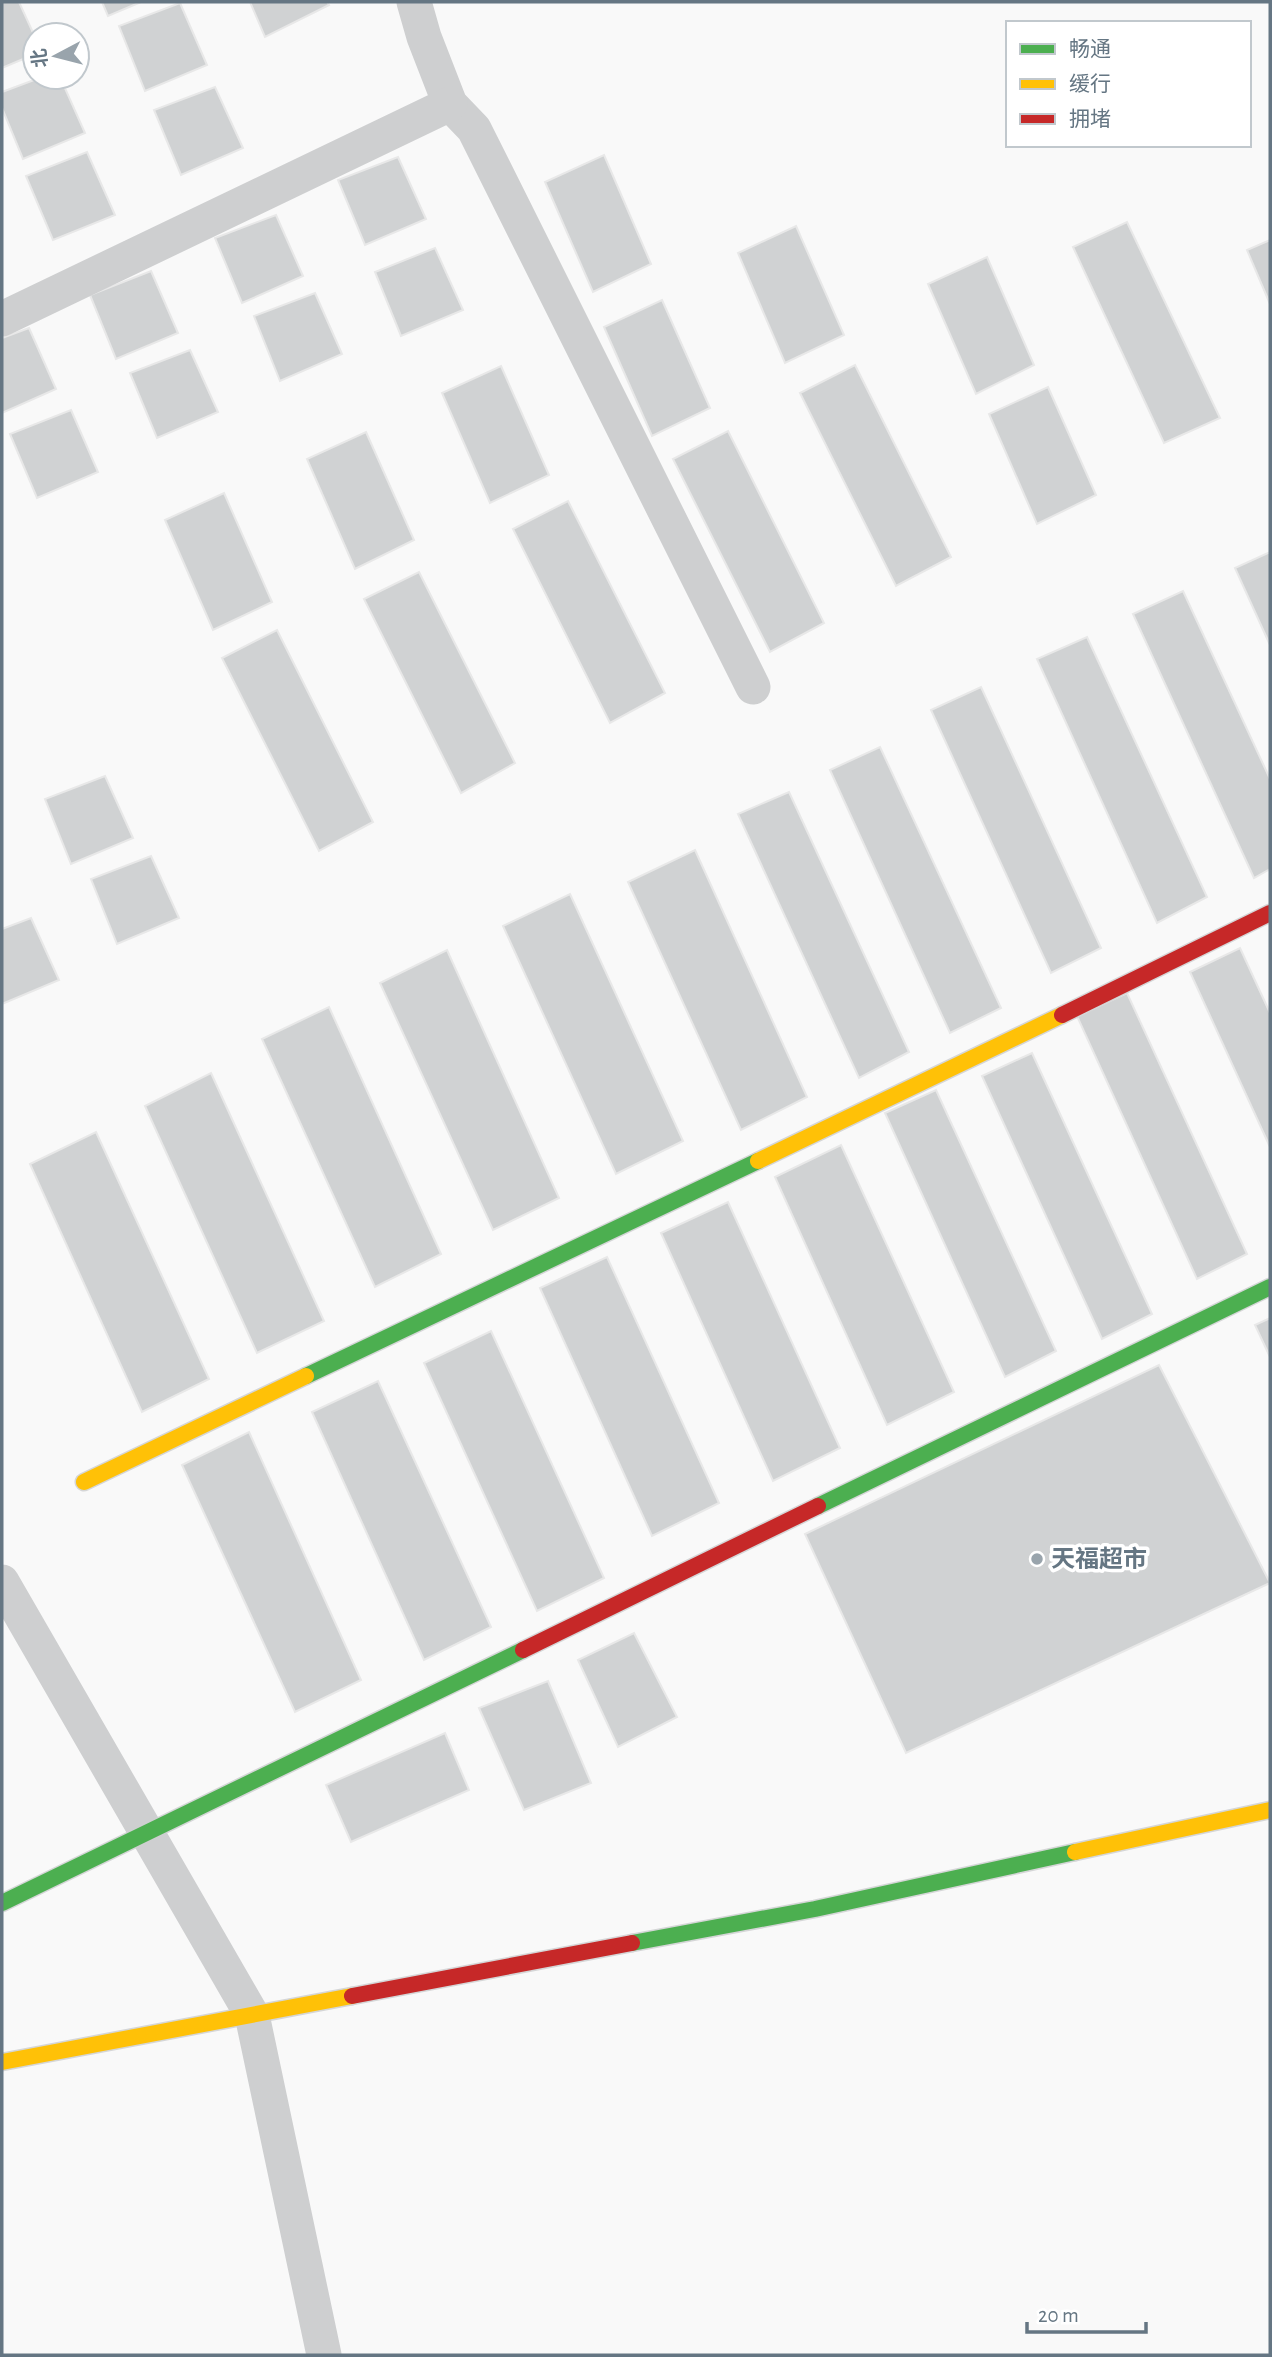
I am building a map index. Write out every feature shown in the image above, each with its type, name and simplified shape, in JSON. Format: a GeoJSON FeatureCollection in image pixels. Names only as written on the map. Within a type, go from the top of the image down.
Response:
{"type":"FeatureCollection","features":[{"type":"Feature","properties":{"kind":"street"},"geometry":{"type":"LineString","coordinates":[[414,2],[424,37],[450,104],[474,129],[753,687]]}},
{"type":"Feature","properties":{"kind":"street"},"geometry":{"type":"LineString","coordinates":[[2,319],[450,104]]}},
{"type":"Feature","properties":{"kind":"street"},"geometry":{"type":"LineString","coordinates":[[84,1482],[963,1064],[1270,913]]}},
{"type":"Feature","properties":{"kind":"street"},"geometry":{"type":"LineString","coordinates":[[2,1903],[1270,1287]]}},
{"type":"Feature","properties":{"kind":"street"},"geometry":{"type":"LineString","coordinates":[[2,1582],[253,2015],[324,2355]]}},
{"type":"Feature","properties":{"kind":"street"},"geometry":{"type":"LineString","coordinates":[[2,2063],[815,1909],[1270,1810]]}},
{"type":"Feature","properties":{"kind":"building"},"geometry":{"type":"Polygon","coordinates":[[[2,2],[19,2],[28,21],[21,21],[21,60],[2,68],[2,2]]]}},
{"type":"Feature","properties":{"kind":"building"},"geometry":{"type":"Polygon","coordinates":[[[102,2],[141,2],[108,16],[102,2]]]}},
{"type":"Feature","properties":{"kind":"building"},"geometry":{"type":"Polygon","coordinates":[[[250,2],[327,2],[329,5],[265,37],[250,2]]]}},
{"type":"Feature","properties":{"kind":"building"},"geometry":{"type":"Polygon","coordinates":[[[180,3],[207,65],[145,91],[119,26],[180,3]]]}},
{"type":"Feature","properties":{"kind":"building"},"geometry":{"type":"Polygon","coordinates":[[[21,85],[21,91],[66,91],[85,133],[23,159],[2,108],[2,92],[21,85]]]}},
{"type":"Feature","properties":{"kind":"building"},"geometry":{"type":"Polygon","coordinates":[[[215,87],[243,148],[181,175],[154,110],[215,87]]]}},
{"type":"Feature","properties":{"kind":"building"},"geometry":{"type":"Polygon","coordinates":[[[87,152],[115,215],[53,240],[26,176],[87,152]]]}},
{"type":"Feature","properties":{"kind":"building"},"geometry":{"type":"Polygon","coordinates":[[[604,155],[651,264],[593,292],[545,182],[604,155]]]}},
{"type":"Feature","properties":{"kind":"building"},"geometry":{"type":"Polygon","coordinates":[[[398,157],[426,219],[365,245],[338,180],[398,157]]]}},
{"type":"Feature","properties":{"kind":"building"},"geometry":{"type":"Polygon","coordinates":[[[276,215],[303,276],[242,303],[215,238],[276,215]]]}},
{"type":"Feature","properties":{"kind":"building"},"geometry":{"type":"Polygon","coordinates":[[[1127,222],[1220,418],[1164,443],[1073,247],[1127,222]]]}},
{"type":"Feature","properties":{"kind":"building"},"geometry":{"type":"Polygon","coordinates":[[[796,226],[844,335],[785,363],[738,253],[796,226]]]}},
{"type":"Feature","properties":{"kind":"building"},"geometry":{"type":"Polygon","coordinates":[[[1270,240],[1270,304],[1247,250],[1270,240]]]}},
{"type":"Feature","properties":{"kind":"building"},"geometry":{"type":"Polygon","coordinates":[[[435,248],[463,310],[401,336],[375,272],[435,248]]]}},
{"type":"Feature","properties":{"kind":"building"},"geometry":{"type":"Polygon","coordinates":[[[987,257],[1034,365],[976,394],[928,284],[987,257]]]}},
{"type":"Feature","properties":{"kind":"building"},"geometry":{"type":"Polygon","coordinates":[[[151,271],[178,333],[116,359],[90,295],[151,271]]]}},
{"type":"Feature","properties":{"kind":"building"},"geometry":{"type":"Polygon","coordinates":[[[315,293],[342,354],[280,381],[254,316],[315,293]]]}},
{"type":"Feature","properties":{"kind":"building"},"geometry":{"type":"Polygon","coordinates":[[[662,300],[710,408],[652,436],[604,327],[662,300]]]}},
{"type":"Feature","properties":{"kind":"building"},"geometry":{"type":"Polygon","coordinates":[[[29,328],[56,389],[2,413],[2,338],[29,328]]]}},
{"type":"Feature","properties":{"kind":"building"},"geometry":{"type":"Polygon","coordinates":[[[190,350],[218,412],[157,438],[130,373],[190,350]]]}},
{"type":"Feature","properties":{"kind":"building"},"geometry":{"type":"Polygon","coordinates":[[[855,365],[951,557],[896,586],[800,393],[855,365]]]}},
{"type":"Feature","properties":{"kind":"building"},"geometry":{"type":"Polygon","coordinates":[[[501,366],[549,475],[490,503],[442,393],[501,366]]]}},
{"type":"Feature","properties":{"kind":"building"},"geometry":{"type":"Polygon","coordinates":[[[1048,387],[1096,495],[1037,524],[989,414],[1048,387]]]}},
{"type":"Feature","properties":{"kind":"building"},"geometry":{"type":"Polygon","coordinates":[[[71,410],[98,472],[37,498],[10,434],[71,410]]]}},
{"type":"Feature","properties":{"kind":"building"},"geometry":{"type":"Polygon","coordinates":[[[728,431],[824,623],[770,652],[673,459],[728,431]]]}},
{"type":"Feature","properties":{"kind":"building"},"geometry":{"type":"Polygon","coordinates":[[[366,432],[414,540],[355,569],[307,459],[366,432]]]}},
{"type":"Feature","properties":{"kind":"building"},"geometry":{"type":"Polygon","coordinates":[[[224,493],[272,602],[213,630],[165,520],[224,493]]]}},
{"type":"Feature","properties":{"kind":"building"},"geometry":{"type":"Polygon","coordinates":[[[568,501],[665,693],[610,723],[513,529],[568,501]]]}},
{"type":"Feature","properties":{"kind":"building"},"geometry":{"type":"Polygon","coordinates":[[[1270,552],[1270,645],[1235,568],[1270,552]]]}},
{"type":"Feature","properties":{"kind":"building"},"geometry":{"type":"Polygon","coordinates":[[[419,572],[515,763],[461,793],[364,599],[419,572]]]}},
{"type":"Feature","properties":{"kind":"building"},"geometry":{"type":"Polygon","coordinates":[[[1183,591],[1270,779],[1270,869],[1254,878],[1133,614],[1183,591]]]}},
{"type":"Feature","properties":{"kind":"building"},"geometry":{"type":"Polygon","coordinates":[[[277,630],[373,822],[319,851],[222,658],[277,630]]]}},
{"type":"Feature","properties":{"kind":"building"},"geometry":{"type":"Polygon","coordinates":[[[1087,637],[1207,897],[1157,923],[1037,659],[1087,637]]]}},
{"type":"Feature","properties":{"kind":"building"},"geometry":{"type":"Polygon","coordinates":[[[981,687],[1101,948],[1051,973],[931,710],[981,687]]]}},
{"type":"Feature","properties":{"kind":"building"},"geometry":{"type":"Polygon","coordinates":[[[880,747],[1001,1008],[950,1033],[830,770],[880,747]]]}},
{"type":"Feature","properties":{"kind":"building"},"geometry":{"type":"Polygon","coordinates":[[[105,776],[133,838],[71,864],[45,799],[105,776]]]}},
{"type":"Feature","properties":{"kind":"building"},"geometry":{"type":"Polygon","coordinates":[[[789,792],[909,1052],[859,1078],[738,814],[789,792]]]}},
{"type":"Feature","properties":{"kind":"building"},"geometry":{"type":"Polygon","coordinates":[[[695,850],[807,1097],[741,1130],[628,882],[695,850]]]}},
{"type":"Feature","properties":{"kind":"building"},"geometry":{"type":"Polygon","coordinates":[[[151,856],[179,918],[117,944],[91,879],[151,856]]]}},
{"type":"Feature","properties":{"kind":"building"},"geometry":{"type":"Polygon","coordinates":[[[570,894],[683,1141],[616,1174],[503,926],[570,894]]]}},
{"type":"Feature","properties":{"kind":"building"},"geometry":{"type":"Polygon","coordinates":[[[31,918],[59,980],[2,1004],[2,929],[31,918]]]}},
{"type":"Feature","properties":{"kind":"building"},"geometry":{"type":"Polygon","coordinates":[[[1240,948],[1270,1013],[1270,1147],[1190,972],[1240,948]]]}},
{"type":"Feature","properties":{"kind":"building"},"geometry":{"type":"Polygon","coordinates":[[[447,950],[559,1198],[493,1230],[380,983],[447,950]]]}},
{"type":"Feature","properties":{"kind":"building"},"geometry":{"type":"Polygon","coordinates":[[[1127,993],[1247,1254],[1197,1279],[1077,1016],[1127,993]]]}},
{"type":"Feature","properties":{"kind":"building"},"geometry":{"type":"Polygon","coordinates":[[[329,1007],[441,1254],[375,1287],[262,1039],[329,1007]]]}},
{"type":"Feature","properties":{"kind":"building"},"geometry":{"type":"Polygon","coordinates":[[[1032,1053],[1152,1314],[1102,1339],[982,1076],[1032,1053]]]}},
{"type":"Feature","properties":{"kind":"building"},"geometry":{"type":"Polygon","coordinates":[[[211,1073],[324,1321],[257,1353],[145,1106],[211,1073]]]}},
{"type":"Feature","properties":{"kind":"building"},"geometry":{"type":"Polygon","coordinates":[[[936,1090],[1056,1351],[1005,1377],[885,1113],[936,1090]]]}},
{"type":"Feature","properties":{"kind":"building"},"geometry":{"type":"Polygon","coordinates":[[[96,1132],[209,1379],[142,1412],[30,1164],[96,1132]]]}},
{"type":"Feature","properties":{"kind":"building"},"geometry":{"type":"Polygon","coordinates":[[[841,1145],[954,1392],[887,1425],[775,1177],[841,1145]]]}},
{"type":"Feature","properties":{"kind":"building"},"geometry":{"type":"Polygon","coordinates":[[[728,1202],[840,1448],[773,1481],[661,1233],[728,1202]]]}},
{"type":"Feature","properties":{"kind":"building"},"geometry":{"type":"Polygon","coordinates":[[[607,1257],[719,1503],[652,1536],[540,1288],[607,1257]]]}},
{"type":"Feature","properties":{"kind":"building"},"geometry":{"type":"Polygon","coordinates":[[[1270,1318],[1270,1357],[1255,1325],[1270,1318]]]}},
{"type":"Feature","properties":{"kind":"building"},"geometry":{"type":"Polygon","coordinates":[[[491,1331],[604,1578],[537,1611],[424,1363],[491,1331]]]}},
{"type":"Feature","properties":{"kind":"building","name":"天福超市"},"geometry":{"type":"Polygon","coordinates":[[[1159,1365],[1270,1583],[906,1753],[805,1534],[1159,1365]]]}},
{"type":"Feature","properties":{"kind":"building"},"geometry":{"type":"Polygon","coordinates":[[[378,1381],[491,1627],[424,1660],[312,1412],[378,1381]]]}},
{"type":"Feature","properties":{"kind":"building"},"geometry":{"type":"Polygon","coordinates":[[[249,1432],[361,1680],[295,1712],[182,1465],[249,1432]]]}},
{"type":"Feature","properties":{"kind":"building"},"geometry":{"type":"Polygon","coordinates":[[[634,1633],[677,1717],[618,1747],[578,1660],[634,1633]]]}},
{"type":"Feature","properties":{"kind":"building"},"geometry":{"type":"Polygon","coordinates":[[[548,1681],[591,1783],[524,1810],[479,1708],[548,1681]]]}},
{"type":"Feature","properties":{"kind":"building"},"geometry":{"type":"Polygon","coordinates":[[[445,1733],[469,1790],[351,1842],[326,1785],[445,1733]]]}},
{"type":"Feature","properties":{"kind":"traffic: fast"},"geometry":{"type":"LineString","coordinates":[[306,1376],[758,1161]]}},
{"type":"Feature","properties":{"kind":"traffic: fast"},"geometry":{"type":"LineString","coordinates":[[818,1506],[1270,1287]]}},
{"type":"Feature","properties":{"kind":"traffic: fast"},"geometry":{"type":"LineString","coordinates":[[2,1903],[523,1650]]}},
{"type":"Feature","properties":{"kind":"traffic: fast"},"geometry":{"type":"LineString","coordinates":[[632,1943],[815,1909],[1075,1852]]}},
{"type":"Feature","properties":{"kind":"traffic: slow"},"geometry":{"type":"LineString","coordinates":[[758,1161],[1062,1015]]}},
{"type":"Feature","properties":{"kind":"traffic: slow"},"geometry":{"type":"LineString","coordinates":[[84,1482],[306,1376]]}},
{"type":"Feature","properties":{"kind":"traffic: slow"},"geometry":{"type":"LineString","coordinates":[[1075,1852],[1270,1810]]}},
{"type":"Feature","properties":{"kind":"traffic: slow"},"geometry":{"type":"LineString","coordinates":[[2,2062],[352,1996]]}},
{"type":"Feature","properties":{"kind":"traffic: jam"},"geometry":{"type":"LineString","coordinates":[[1062,1015],[1270,913]]}},
{"type":"Feature","properties":{"kind":"traffic: jam"},"geometry":{"type":"LineString","coordinates":[[523,1650],[818,1506]]}},
{"type":"Feature","properties":{"kind":"traffic: jam"},"geometry":{"type":"LineString","coordinates":[[352,1996],[632,1943]]}},
{"type":"Feature","properties":{"kind":"place","name":"天福超市"},"geometry":{"type":"Point","coordinates":[1037,1559]}}]}
